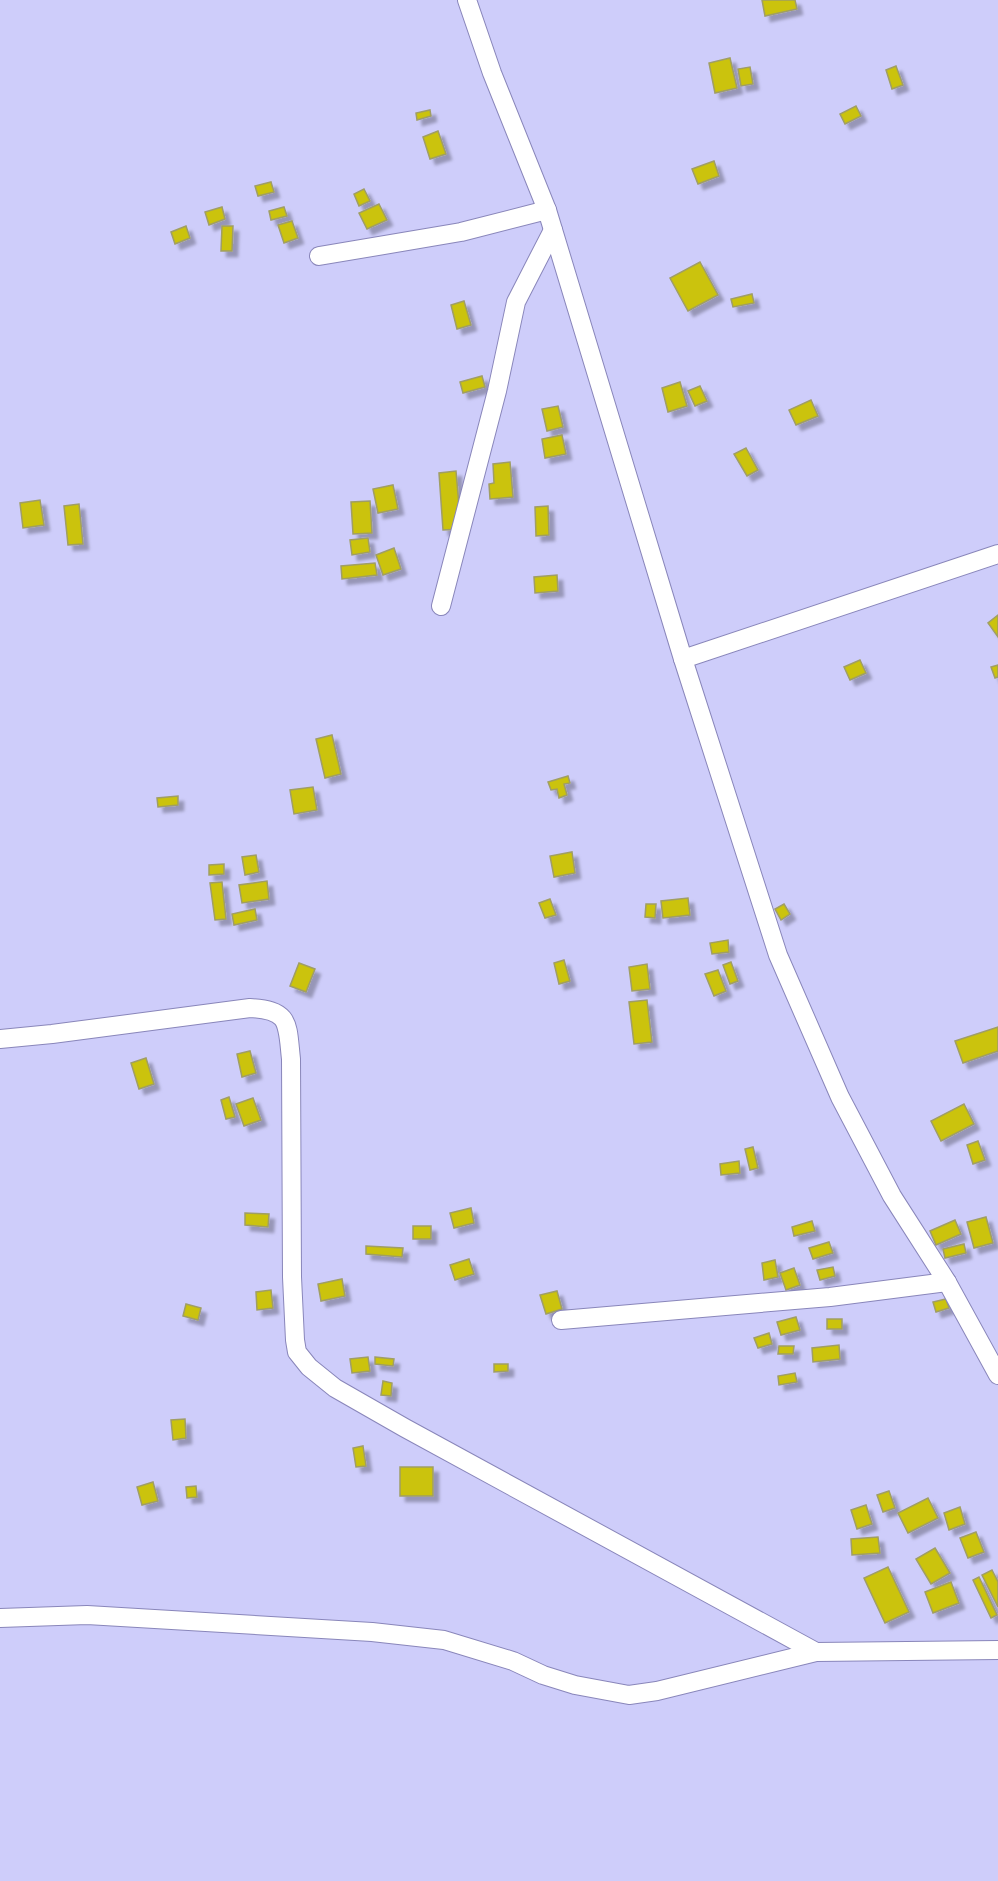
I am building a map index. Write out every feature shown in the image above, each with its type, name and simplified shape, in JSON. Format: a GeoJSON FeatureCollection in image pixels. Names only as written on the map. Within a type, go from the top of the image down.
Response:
{"type":"FeatureCollection","features":[{"type":"Feature","properties":{"kind":"street"},"geometry":{"type":"LineString","coordinates":[[467,0],[492,73],[547,210],[683,659],[778,955],[840,1097],[892,1196],[947,1282],[998,1375]]}},
{"type":"Feature","properties":{"kind":"street"},"geometry":{"type":"LineString","coordinates":[[319,256],[460,231],[547,210]]}},
{"type":"Feature","properties":{"kind":"street"},"geometry":{"type":"LineString","coordinates":[[441,606],[497,390],[516,302],[553,230]]}},
{"type":"Feature","properties":{"kind":"street"},"geometry":{"type":"LineString","coordinates":[[683,659],[998,554]]}},
{"type":"Feature","properties":{"kind":"street"},"geometry":{"type":"LineString","coordinates":[[0,1039],[250,1008],[279,1013],[287,1024],[291,1059],[294,1340],[297,1352],[309,1367],[335,1388],[405,1428],[816,1652]]}},
{"type":"Feature","properties":{"kind":"street"},"geometry":{"type":"LineString","coordinates":[[561,1320],[830,1297],[947,1282]]}},
{"type":"Feature","properties":{"kind":"street"},"geometry":{"type":"LineString","coordinates":[[0,1618],[87,1616],[372,1632],[444,1640],[513,1661],[575,1686],[629,1695],[657,1691],[816,1652],[998,1650]]}},
{"type":"Feature","properties":{"kind":"building"},"geometry":{"type":"Polygon","coordinates":[[[762,0],[795,0],[797,9],[765,16],[762,0]]]}},
{"type":"Feature","properties":{"kind":"building"},"geometry":{"type":"Polygon","coordinates":[[[730,58],[737,88],[715,93],[709,63],[730,58]]]}},
{"type":"Feature","properties":{"kind":"building"},"geometry":{"type":"Polygon","coordinates":[[[896,66],[903,85],[892,89],[886,70],[896,66]]]}},
{"type":"Feature","properties":{"kind":"building"},"geometry":{"type":"Polygon","coordinates":[[[750,67],[753,84],[741,86],[738,69],[750,67]]]}},
{"type":"Feature","properties":{"kind":"building"},"geometry":{"type":"Polygon","coordinates":[[[856,106],[861,116],[845,124],[840,114],[856,106]]]}},
{"type":"Feature","properties":{"kind":"building"},"geometry":{"type":"Polygon","coordinates":[[[430,110],[431,116],[417,120],[416,113],[430,110]]]}},
{"type":"Feature","properties":{"kind":"building"},"geometry":{"type":"Polygon","coordinates":[[[438,131],[446,154],[430,159],[423,137],[438,131]]]}},
{"type":"Feature","properties":{"kind":"building"},"geometry":{"type":"Polygon","coordinates":[[[714,161],[719,176],[698,184],[692,169],[714,161]]]}},
{"type":"Feature","properties":{"kind":"building"},"geometry":{"type":"Polygon","coordinates":[[[271,182],[274,192],[258,196],[255,186],[271,182]]]}},
{"type":"Feature","properties":{"kind":"building"},"geometry":{"type":"Polygon","coordinates":[[[364,189],[370,201],[359,206],[354,194],[364,189]]]}},
{"type":"Feature","properties":{"kind":"building"},"geometry":{"type":"Polygon","coordinates":[[[379,204],[387,220],[367,229],[359,213],[379,204]]]}},
{"type":"Feature","properties":{"kind":"building"},"geometry":{"type":"Polygon","coordinates":[[[222,207],[225,219],[209,225],[205,212],[222,207]]]}},
{"type":"Feature","properties":{"kind":"building"},"geometry":{"type":"Polygon","coordinates":[[[284,207],[287,216],[271,220],[269,211],[284,207]]]}},
{"type":"Feature","properties":{"kind":"building"},"geometry":{"type":"Polygon","coordinates":[[[292,221],[298,238],[284,243],[278,225],[292,221]]]}},
{"type":"Feature","properties":{"kind":"building"},"geometry":{"type":"Polygon","coordinates":[[[186,226],[190,238],[175,244],[171,232],[186,226]]]}},
{"type":"Feature","properties":{"kind":"building"},"geometry":{"type":"Polygon","coordinates":[[[222,226],[233,226],[232,251],[221,251],[222,226]]]}},
{"type":"Feature","properties":{"kind":"building"},"geometry":{"type":"Polygon","coordinates":[[[700,262],[718,295],[688,311],[670,278],[700,262]]]}},
{"type":"Feature","properties":{"kind":"building"},"geometry":{"type":"Polygon","coordinates":[[[752,294],[754,303],[733,307],[731,299],[752,294]]]}},
{"type":"Feature","properties":{"kind":"building"},"geometry":{"type":"Polygon","coordinates":[[[464,301],[471,325],[457,329],[451,305],[464,301]]]}},
{"type":"Feature","properties":{"kind":"building"},"geometry":{"type":"Polygon","coordinates":[[[482,376],[485,387],[463,393],[460,382],[482,376]]]}},
{"type":"Feature","properties":{"kind":"building"},"geometry":{"type":"Polygon","coordinates":[[[680,382],[687,406],[668,412],[662,388],[680,382]]]}},
{"type":"Feature","properties":{"kind":"building"},"geometry":{"type":"Polygon","coordinates":[[[700,386],[707,401],[695,406],[688,391],[700,386]]]}},
{"type":"Feature","properties":{"kind":"building"},"geometry":{"type":"Polygon","coordinates":[[[811,400],[818,416],[796,425],[789,410],[811,400]]]}},
{"type":"Feature","properties":{"kind":"building"},"geometry":{"type":"Polygon","coordinates":[[[558,406],[563,427],[547,431],[542,409],[558,406]]]}},
{"type":"Feature","properties":{"kind":"building"},"geometry":{"type":"Polygon","coordinates":[[[562,435],[566,454],[545,458],[542,439],[562,435]]]}},
{"type":"Feature","properties":{"kind":"building"},"geometry":{"type":"Polygon","coordinates":[[[746,448],[758,470],[747,476],[734,454],[746,448]]]}},
{"type":"Feature","properties":{"kind":"building"},"geometry":{"type":"Polygon","coordinates":[[[510,462],[513,497],[490,499],[489,484],[494,483],[493,464],[510,462]]]}},
{"type":"Feature","properties":{"kind":"building"},"geometry":{"type":"Polygon","coordinates":[[[456,471],[461,529],[443,530],[439,473],[456,471]]]}},
{"type":"Feature","properties":{"kind":"building"},"geometry":{"type":"Polygon","coordinates":[[[393,485],[398,509],[378,513],[373,489],[393,485]]]}},
{"type":"Feature","properties":{"kind":"building"},"geometry":{"type":"Polygon","coordinates":[[[40,500],[44,525],[23,528],[20,503],[40,500]]]}},
{"type":"Feature","properties":{"kind":"building"},"geometry":{"type":"Polygon","coordinates":[[[370,501],[372,533],[353,534],[351,502],[370,501]]]}},
{"type":"Feature","properties":{"kind":"building"},"geometry":{"type":"Polygon","coordinates":[[[79,504],[83,544],[68,545],[64,506],[79,504]]]}},
{"type":"Feature","properties":{"kind":"building"},"geometry":{"type":"Polygon","coordinates":[[[548,506],[549,535],[536,536],[535,507],[548,506]]]}},
{"type":"Feature","properties":{"kind":"building"},"geometry":{"type":"Polygon","coordinates":[[[368,538],[370,552],[352,555],[350,540],[368,538]]]}},
{"type":"Feature","properties":{"kind":"building"},"geometry":{"type":"Polygon","coordinates":[[[394,548],[401,569],[383,575],[376,555],[394,548]]]}},
{"type":"Feature","properties":{"kind":"building"},"geometry":{"type":"Polygon","coordinates":[[[375,563],[377,575],[342,579],[341,566],[375,563]]]}},
{"type":"Feature","properties":{"kind":"building"},"geometry":{"type":"Polygon","coordinates":[[[557,575],[558,591],[535,593],[534,577],[557,575]]]}},
{"type":"Feature","properties":{"kind":"building"},"geometry":{"type":"Polygon","coordinates":[[[998,615],[998,637],[988,623],[998,615]]]}},
{"type":"Feature","properties":{"kind":"building"},"geometry":{"type":"Polygon","coordinates":[[[860,660],[866,673],[850,680],[844,667],[860,660]]]}},
{"type":"Feature","properties":{"kind":"building"},"geometry":{"type":"Polygon","coordinates":[[[998,665],[998,677],[995,678],[991,667],[998,665]]]}},
{"type":"Feature","properties":{"kind":"building"},"geometry":{"type":"Polygon","coordinates":[[[332,735],[341,774],[325,778],[316,739],[332,735]]]}},
{"type":"Feature","properties":{"kind":"building"},"geometry":{"type":"Polygon","coordinates":[[[568,776],[570,783],[564,784],[567,795],[559,798],[557,789],[551,790],[548,782],[568,776]]]}},
{"type":"Feature","properties":{"kind":"building"},"geometry":{"type":"Polygon","coordinates":[[[313,787],[317,810],[294,814],[290,790],[313,787]]]}},
{"type":"Feature","properties":{"kind":"building"},"geometry":{"type":"Polygon","coordinates":[[[178,796],[178,805],[158,807],[157,798],[178,796]]]}},
{"type":"Feature","properties":{"kind":"building"},"geometry":{"type":"Polygon","coordinates":[[[572,852],[575,873],[554,877],[550,856],[572,852]]]}},
{"type":"Feature","properties":{"kind":"building"},"geometry":{"type":"Polygon","coordinates":[[[256,855],[259,872],[245,875],[242,857],[256,855]]]}},
{"type":"Feature","properties":{"kind":"building"},"geometry":{"type":"Polygon","coordinates":[[[224,864],[224,874],[209,875],[209,865],[224,864]]]}},
{"type":"Feature","properties":{"kind":"building"},"geometry":{"type":"Polygon","coordinates":[[[267,881],[269,899],[242,903],[239,885],[267,881]]]}},
{"type":"Feature","properties":{"kind":"building"},"geometry":{"type":"Polygon","coordinates":[[[222,882],[226,919],[215,920],[210,883],[222,882]]]}},
{"type":"Feature","properties":{"kind":"building"},"geometry":{"type":"Polygon","coordinates":[[[688,898],[690,915],[663,918],[661,901],[688,898]]]}},
{"type":"Feature","properties":{"kind":"building"},"geometry":{"type":"Polygon","coordinates":[[[550,899],[556,915],[545,918],[539,903],[550,899]]]}},
{"type":"Feature","properties":{"kind":"building"},"geometry":{"type":"Polygon","coordinates":[[[646,904],[656,904],[655,918],[645,917],[646,904]]]}},
{"type":"Feature","properties":{"kind":"building"},"geometry":{"type":"Polygon","coordinates":[[[784,904],[790,914],[781,920],[775,909],[784,904]]]}},
{"type":"Feature","properties":{"kind":"building"},"geometry":{"type":"Polygon","coordinates":[[[255,909],[257,920],[234,925],[232,914],[255,909]]]}},
{"type":"Feature","properties":{"kind":"building"},"geometry":{"type":"Polygon","coordinates":[[[728,940],[729,952],[712,954],[710,943],[728,940]]]}},
{"type":"Feature","properties":{"kind":"building"},"geometry":{"type":"Polygon","coordinates":[[[564,960],[570,981],[559,984],[554,963],[564,960]]]}},
{"type":"Feature","properties":{"kind":"building"},"geometry":{"type":"Polygon","coordinates":[[[731,962],[738,981],[730,984],[723,965],[731,962]]]}},
{"type":"Feature","properties":{"kind":"building"},"geometry":{"type":"Polygon","coordinates":[[[299,963],[315,969],[306,992],[290,986],[299,963]]]}},
{"type":"Feature","properties":{"kind":"building"},"geometry":{"type":"Polygon","coordinates":[[[647,964],[650,989],[632,991],[629,967],[647,964]]]}},
{"type":"Feature","properties":{"kind":"building"},"geometry":{"type":"Polygon","coordinates":[[[718,970],[726,991],[714,996],[705,974],[718,970]]]}},
{"type":"Feature","properties":{"kind":"building"},"geometry":{"type":"Polygon","coordinates":[[[647,1000],[652,1042],[634,1044],[629,1002],[647,1000]]]}},
{"type":"Feature","properties":{"kind":"building"},"geometry":{"type":"Polygon","coordinates":[[[998,1027],[998,1051],[963,1063],[955,1041],[998,1027]]]}},
{"type":"Feature","properties":{"kind":"building"},"geometry":{"type":"Polygon","coordinates":[[[250,1051],[256,1073],[242,1077],[237,1054],[250,1051]]]}},
{"type":"Feature","properties":{"kind":"building"},"geometry":{"type":"Polygon","coordinates":[[[146,1058],[154,1084],[139,1089],[131,1063],[146,1058]]]}},
{"type":"Feature","properties":{"kind":"building"},"geometry":{"type":"Polygon","coordinates":[[[229,1097],[235,1117],[226,1119],[221,1100],[229,1097]]]}},
{"type":"Feature","properties":{"kind":"building"},"geometry":{"type":"Polygon","coordinates":[[[253,1098],[261,1120],[244,1126],[236,1104],[253,1098]]]}},
{"type":"Feature","properties":{"kind":"building"},"geometry":{"type":"Polygon","coordinates":[[[964,1104],[974,1124],[941,1141],[931,1121],[964,1104]]]}},
{"type":"Feature","properties":{"kind":"building"},"geometry":{"type":"Polygon","coordinates":[[[978,1141],[985,1160],[973,1164],[967,1145],[978,1141]]]}},
{"type":"Feature","properties":{"kind":"building"},"geometry":{"type":"Polygon","coordinates":[[[753,1147],[758,1168],[750,1170],[745,1149],[753,1147]]]}},
{"type":"Feature","properties":{"kind":"building"},"geometry":{"type":"Polygon","coordinates":[[[739,1161],[740,1173],[721,1175],[720,1164],[739,1161]]]}},
{"type":"Feature","properties":{"kind":"building"},"geometry":{"type":"Polygon","coordinates":[[[471,1208],[474,1223],[454,1228],[450,1213],[471,1208]]]}},
{"type":"Feature","properties":{"kind":"building"},"geometry":{"type":"Polygon","coordinates":[[[245,1213],[269,1214],[268,1227],[245,1225],[245,1213]]]}},
{"type":"Feature","properties":{"kind":"building"},"geometry":{"type":"Polygon","coordinates":[[[986,1217],[993,1243],[974,1248],[967,1222],[986,1217]]]}},
{"type":"Feature","properties":{"kind":"building"},"geometry":{"type":"Polygon","coordinates":[[[955,1220],[961,1234],[936,1245],[930,1231],[955,1220]]]}},
{"type":"Feature","properties":{"kind":"building"},"geometry":{"type":"Polygon","coordinates":[[[812,1221],[815,1231],[794,1236],[792,1227],[812,1221]]]}},
{"type":"Feature","properties":{"kind":"building"},"geometry":{"type":"Polygon","coordinates":[[[413,1226],[431,1226],[431,1239],[413,1239],[413,1226]]]}},
{"type":"Feature","properties":{"kind":"building"},"geometry":{"type":"Polygon","coordinates":[[[829,1242],[833,1253],[813,1259],[809,1248],[829,1242]]]}},
{"type":"Feature","properties":{"kind":"building"},"geometry":{"type":"Polygon","coordinates":[[[964,1244],[966,1253],[945,1258],[943,1249],[964,1244]]]}},
{"type":"Feature","properties":{"kind":"building"},"geometry":{"type":"Polygon","coordinates":[[[366,1246],[403,1248],[402,1257],[366,1254],[366,1246]]]}},
{"type":"Feature","properties":{"kind":"building"},"geometry":{"type":"Polygon","coordinates":[[[469,1259],[474,1274],[455,1280],[450,1265],[469,1259]]]}},
{"type":"Feature","properties":{"kind":"building"},"geometry":{"type":"Polygon","coordinates":[[[775,1260],[778,1277],[764,1280],[762,1263],[775,1260]]]}},
{"type":"Feature","properties":{"kind":"building"},"geometry":{"type":"Polygon","coordinates":[[[833,1267],[835,1276],[820,1280],[817,1270],[833,1267]]]}},
{"type":"Feature","properties":{"kind":"building"},"geometry":{"type":"Polygon","coordinates":[[[794,1268],[800,1285],[786,1290],[780,1273],[794,1268]]]}},
{"type":"Feature","properties":{"kind":"building"},"geometry":{"type":"Polygon","coordinates":[[[342,1279],[345,1296],[321,1301],[318,1284],[342,1279]]]}},
{"type":"Feature","properties":{"kind":"building"},"geometry":{"type":"Polygon","coordinates":[[[271,1290],[273,1308],[257,1310],[256,1292],[271,1290]]]}},
{"type":"Feature","properties":{"kind":"building"},"geometry":{"type":"Polygon","coordinates":[[[557,1291],[562,1309],[546,1314],[540,1295],[557,1291]]]}},
{"type":"Feature","properties":{"kind":"building"},"geometry":{"type":"Polygon","coordinates":[[[946,1299],[949,1308],[936,1312],[933,1302],[946,1299]]]}},
{"type":"Feature","properties":{"kind":"building"},"geometry":{"type":"Polygon","coordinates":[[[186,1304],[201,1308],[198,1320],[183,1316],[186,1304]]]}},
{"type":"Feature","properties":{"kind":"building"},"geometry":{"type":"Polygon","coordinates":[[[796,1317],[800,1330],[781,1335],[777,1322],[796,1317]]]}},
{"type":"Feature","properties":{"kind":"building"},"geometry":{"type":"Polygon","coordinates":[[[827,1319],[842,1319],[842,1329],[827,1329],[827,1319]]]}},
{"type":"Feature","properties":{"kind":"building"},"geometry":{"type":"Polygon","coordinates":[[[769,1333],[772,1344],[758,1348],[754,1338],[769,1333]]]}},
{"type":"Feature","properties":{"kind":"building"},"geometry":{"type":"Polygon","coordinates":[[[839,1345],[840,1359],[813,1362],[812,1348],[839,1345]]]}},
{"type":"Feature","properties":{"kind":"building"},"geometry":{"type":"Polygon","coordinates":[[[779,1346],[794,1346],[793,1354],[778,1354],[779,1346]]]}},
{"type":"Feature","properties":{"kind":"building"},"geometry":{"type":"Polygon","coordinates":[[[368,1357],[370,1371],[352,1373],[350,1359],[368,1357]]]}},
{"type":"Feature","properties":{"kind":"building"},"geometry":{"type":"Polygon","coordinates":[[[375,1357],[394,1359],[393,1366],[375,1364],[375,1357]]]}},
{"type":"Feature","properties":{"kind":"building"},"geometry":{"type":"Polygon","coordinates":[[[494,1364],[508,1364],[508,1371],[494,1372],[494,1364]]]}},
{"type":"Feature","properties":{"kind":"building"},"geometry":{"type":"Polygon","coordinates":[[[795,1373],[797,1382],[779,1385],[778,1376],[795,1373]]]}},
{"type":"Feature","properties":{"kind":"building"},"geometry":{"type":"Polygon","coordinates":[[[383,1381],[392,1383],[391,1396],[381,1395],[383,1381]]]}},
{"type":"Feature","properties":{"kind":"building"},"geometry":{"type":"Polygon","coordinates":[[[185,1419],[186,1438],[173,1440],[171,1420],[185,1419]]]}},
{"type":"Feature","properties":{"kind":"building"},"geometry":{"type":"Polygon","coordinates":[[[363,1446],[366,1466],[356,1467],[353,1448],[363,1446]]]}},
{"type":"Feature","properties":{"kind":"building"},"geometry":{"type":"Polygon","coordinates":[[[400,1467],[433,1467],[433,1496],[400,1496],[400,1467]]]}},
{"type":"Feature","properties":{"kind":"building"},"geometry":{"type":"Polygon","coordinates":[[[153,1482],[158,1501],[142,1505],[137,1487],[153,1482]]]}},
{"type":"Feature","properties":{"kind":"building"},"geometry":{"type":"Polygon","coordinates":[[[196,1486],[197,1497],[187,1498],[186,1487],[196,1486]]]}},
{"type":"Feature","properties":{"kind":"building"},"geometry":{"type":"Polygon","coordinates":[[[889,1491],[895,1508],[883,1512],[877,1495],[889,1491]]]}},
{"type":"Feature","properties":{"kind":"building"},"geometry":{"type":"Polygon","coordinates":[[[928,1498],[938,1518],[908,1533],[898,1513],[928,1498]]]}},
{"type":"Feature","properties":{"kind":"building"},"geometry":{"type":"Polygon","coordinates":[[[866,1505],[872,1524],[857,1529],[851,1510],[866,1505]]]}},
{"type":"Feature","properties":{"kind":"building"},"geometry":{"type":"Polygon","coordinates":[[[960,1507],[965,1524],[949,1530],[944,1513],[960,1507]]]}},
{"type":"Feature","properties":{"kind":"building"},"geometry":{"type":"Polygon","coordinates":[[[976,1532],[984,1552],[968,1558],[960,1538],[976,1532]]]}},
{"type":"Feature","properties":{"kind":"building"},"geometry":{"type":"Polygon","coordinates":[[[878,1537],[880,1553],[852,1555],[851,1539],[878,1537]]]}},
{"type":"Feature","properties":{"kind":"building"},"geometry":{"type":"Polygon","coordinates":[[[935,1548],[950,1573],[931,1584],[916,1559],[935,1548]]]}},
{"type":"Feature","properties":{"kind":"building"},"geometry":{"type":"Polygon","coordinates":[[[888,1567],[909,1612],[885,1623],[864,1578],[888,1567]]]}},
{"type":"Feature","properties":{"kind":"building"},"geometry":{"type":"Polygon","coordinates":[[[992,1570],[998,1582],[998,1607],[982,1575],[992,1570]]]}},
{"type":"Feature","properties":{"kind":"building"},"geometry":{"type":"Polygon","coordinates":[[[979,1577],[997,1615],[991,1618],[973,1580],[979,1577]]]}},
{"type":"Feature","properties":{"kind":"building"},"geometry":{"type":"Polygon","coordinates":[[[951,1582],[959,1603],[933,1613],[925,1592],[951,1582]]]}}]}
